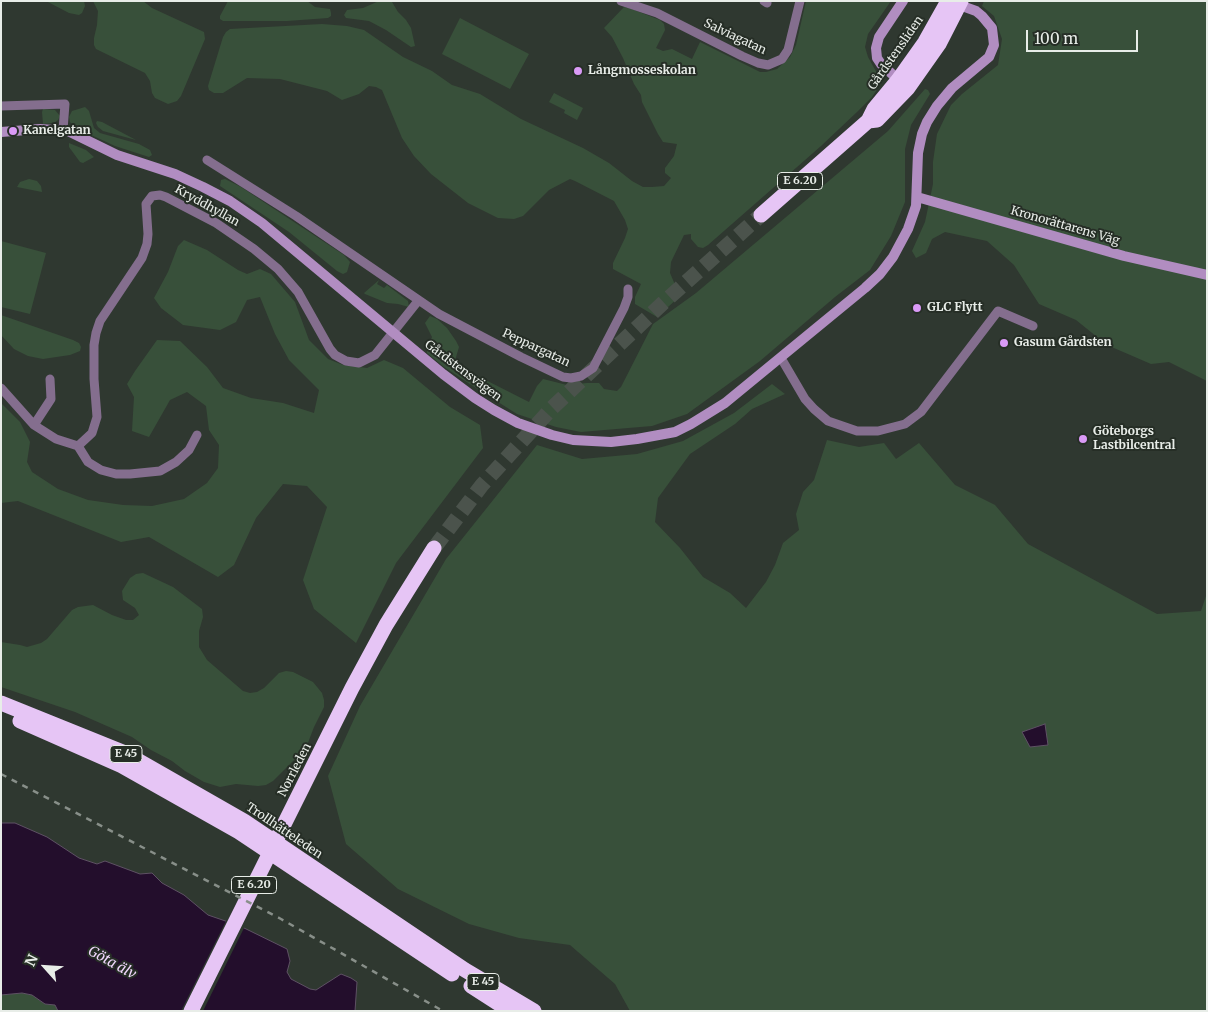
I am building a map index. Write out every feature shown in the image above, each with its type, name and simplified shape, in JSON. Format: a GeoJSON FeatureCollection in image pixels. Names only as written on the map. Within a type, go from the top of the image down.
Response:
{"type":"FeatureCollection","features":[{"type":"Feature","properties":{"kind":"highway","name":"Gårdstensliden"},"geometry":{"type":"LineString","coordinates":[[761,215],[868,121],[874,109],[903,84],[925,42],[954,2]]}},
{"type":"Feature","properties":{"kind":"highway","name":"Norrleden"},"geometry":{"type":"LineString","coordinates":[[191,1011],[316,760],[386,625],[434,548]]}},
{"type":"Feature","properties":{"kind":"highway","name":"Trollhätteleden"},"geometry":{"type":"LineString","coordinates":[[1,703],[125,753],[244,821],[457,965],[534,1011]]}},
{"type":"Feature","properties":{"kind":"highway","name":"Trollhätteleden"},"geometry":{"type":"LineString","coordinates":[[1,714],[122,766],[239,832],[429,960],[510,1011]]}},
{"type":"Feature","properties":{"kind":"street","name":"Salviagatan"},"geometry":{"type":"LineString","coordinates":[[621,1],[657,13],[742,56],[768,66],[782,59],[788,50],[800,1]]}},
{"type":"Feature","properties":{"kind":"street"},"geometry":{"type":"LineString","coordinates":[[903,1],[879,37],[876,48],[880,64],[903,84]]}},
{"type":"Feature","properties":{"kind":"street","name":"Gårdstensvägen"},"geometry":{"type":"LineString","coordinates":[[1,132],[63,130],[79,135],[117,155],[189,180],[230,201],[262,223],[468,394],[518,423],[552,435],[573,440],[611,442],[675,432],[725,403],[880,274],[893,257],[908,229],[913,215],[917,198],[918,153],[926,122],[952,88],[989,57],[994,45],[992,28],[987,22],[976,11],[954,2]]}},
{"type":"Feature","properties":{"kind":"street"},"geometry":{"type":"LineString","coordinates":[[1,106],[65,104],[63,130]]}},
{"type":"Feature","properties":{"kind":"street","name":"Peppargatan"},"geometry":{"type":"LineString","coordinates":[[207,160],[296,216],[418,301],[446,318],[550,372],[571,378],[587,373],[593,368],[624,308],[628,297],[628,288]]}},
{"type":"Feature","properties":{"kind":"street","name":"Kryddhyllan"},"geometry":{"type":"LineString","coordinates":[[78,446],[92,433],[97,417],[94,379],[96,333],[100,321],[142,258],[148,234],[146,204],[152,196],[160,195],[166,197],[216,223],[247,244],[278,269],[298,292],[330,350],[341,359],[359,363],[368,359],[375,355],[394,333]]}},
{"type":"Feature","properties":{"kind":"street","name":"Kronorättarens Väg"},"geometry":{"type":"LineString","coordinates":[[917,198],[1124,256],[1207,275]]}},
{"type":"Feature","properties":{"kind":"street"},"geometry":{"type":"LineString","coordinates":[[394,333],[418,301]]}},
{"type":"Feature","properties":{"kind":"street"},"geometry":{"type":"LineString","coordinates":[[781,358],[810,404],[828,421],[850,429],[878,431],[905,424],[926,408],[998,312],[1033,326]]}},
{"type":"Feature","properties":{"kind":"street"},"geometry":{"type":"LineString","coordinates":[[34,425],[51,399],[50,379]]}},
{"type":"Feature","properties":{"kind":"street"},"geometry":{"type":"LineString","coordinates":[[1,388],[34,425],[56,439],[78,446],[88,462],[101,470],[116,474],[160,471],[176,462],[189,450],[197,435]]}},
{"type":"Feature","properties":{"kind":"green space"},"geometry":{"type":"Polygon","coordinates":[[[46,1],[84,1],[85,6],[79,15],[69,13],[46,1]]]}},
{"type":"Feature","properties":{"kind":"green space"},"geometry":{"type":"Polygon","coordinates":[[[93,1],[143,1],[152,8],[204,32],[205,39],[181,96],[177,101],[168,104],[155,98],[150,81],[145,73],[96,49],[94,38],[98,11],[93,1]]]}},
{"type":"Feature","properties":{"kind":"green space"},"geometry":{"type":"Polygon","coordinates":[[[228,1],[307,1],[315,7],[330,9],[331,16],[328,18],[287,21],[223,21],[220,19],[220,16],[228,1]]]}},
{"type":"Feature","properties":{"kind":"green space"},"geometry":{"type":"Polygon","coordinates":[[[379,1],[392,2],[411,28],[415,46],[411,47],[369,21],[346,18],[344,15],[347,10],[363,8],[379,1]]]}},
{"type":"Feature","properties":{"kind":"green space"},"geometry":{"type":"Polygon","coordinates":[[[806,1],[891,1],[868,34],[865,47],[878,75],[880,83],[878,88],[872,97],[821,146],[708,245],[703,248],[698,247],[691,239],[691,234],[684,235],[671,262],[670,273],[679,297],[657,317],[635,304],[635,297],[641,284],[613,269],[613,263],[628,229],[614,201],[570,179],[549,190],[523,216],[514,219],[498,218],[468,203],[431,174],[414,156],[402,138],[382,90],[376,87],[369,86],[359,94],[342,100],[327,91],[280,79],[247,78],[223,93],[214,93],[209,90],[208,86],[223,37],[230,29],[322,24],[347,26],[364,30],[403,57],[432,71],[452,85],[480,94],[521,119],[583,148],[609,163],[643,187],[664,186],[671,178],[665,173],[665,168],[674,156],[677,144],[663,142],[642,102],[641,95],[623,58],[612,37],[604,28],[624,7],[629,8],[660,20],[664,24],[665,30],[656,48],[663,51],[672,49],[692,59],[700,42],[760,72],[766,72],[777,69],[790,57],[796,45],[806,1]]]}},
{"type":"Feature","properties":{"kind":"green space"},"geometry":{"type":"Polygon","coordinates":[[[984,1],[1207,1],[1207,381],[1169,362],[1151,364],[1107,345],[1076,320],[1039,304],[1014,265],[987,241],[945,232],[932,239],[926,253],[916,258],[912,251],[925,222],[933,184],[933,162],[937,134],[951,105],[998,65],[1002,39],[994,16],[982,6],[984,1]]]}},
{"type":"Feature","properties":{"kind":"green space"},"geometry":{"type":"Polygon","coordinates":[[[460,18],[529,54],[510,89],[442,54],[460,18]]]}},
{"type":"Feature","properties":{"kind":"green space"},"geometry":{"type":"Polygon","coordinates":[[[925,89],[930,94],[911,125],[905,149],[905,202],[891,236],[870,270],[835,297],[760,361],[687,414],[652,426],[581,432],[556,427],[517,414],[444,367],[427,353],[432,337],[425,323],[430,316],[437,319],[447,328],[459,347],[454,364],[529,402],[543,379],[567,385],[599,383],[604,389],[617,391],[621,387],[653,324],[696,293],[888,131],[925,89]]]}},
{"type":"Feature","properties":{"kind":"green space"},"geometry":{"type":"Polygon","coordinates":[[[554,93],[583,108],[577,120],[564,113],[565,110],[549,102],[554,93]]]}},
{"type":"Feature","properties":{"kind":"green space"},"geometry":{"type":"Polygon","coordinates":[[[85,107],[89,111],[94,128],[100,133],[139,144],[150,150],[152,155],[149,157],[115,146],[74,127],[69,117],[72,111],[85,107]]]}},
{"type":"Feature","properties":{"kind":"green space"},"geometry":{"type":"Polygon","coordinates":[[[43,109],[55,110],[60,116],[58,120],[54,123],[43,124],[43,109]]]}},
{"type":"Feature","properties":{"kind":"green space"},"geometry":{"type":"Polygon","coordinates":[[[97,121],[136,140],[103,131],[98,127],[97,121]]]}},
{"type":"Feature","properties":{"kind":"green space"},"geometry":{"type":"Polygon","coordinates":[[[69,143],[86,150],[94,157],[83,163],[80,162],[69,147],[69,143]]]}},
{"type":"Feature","properties":{"kind":"green space"},"geometry":{"type":"Polygon","coordinates":[[[29,179],[37,181],[41,186],[42,192],[17,187],[20,182],[29,179]]]}},
{"type":"Feature","properties":{"kind":"green space"},"geometry":{"type":"Polygon","coordinates":[[[225,179],[241,187],[344,255],[350,262],[347,272],[343,274],[337,271],[289,232],[220,186],[221,180],[225,179]]]}},
{"type":"Feature","properties":{"kind":"green space"},"geometry":{"type":"Polygon","coordinates":[[[184,240],[207,250],[247,274],[260,269],[271,274],[295,302],[309,340],[328,359],[343,365],[367,368],[384,360],[403,368],[450,407],[480,425],[483,448],[396,563],[356,643],[314,609],[303,580],[327,507],[307,486],[283,484],[256,518],[234,565],[218,577],[149,537],[121,542],[18,501],[1,503],[1,403],[20,422],[30,442],[27,462],[32,472],[58,489],[88,500],[123,505],[152,506],[184,499],[207,483],[218,468],[219,445],[209,430],[206,406],[187,392],[170,400],[149,437],[132,431],[134,397],[127,384],[157,340],[180,341],[207,367],[223,388],[251,398],[283,403],[314,413],[319,390],[289,360],[275,334],[260,297],[247,300],[236,322],[220,330],[183,325],[161,308],[154,298],[168,272],[178,246],[184,240]]]}},
{"type":"Feature","properties":{"kind":"green space"},"geometry":{"type":"Polygon","coordinates":[[[1,241],[46,253],[30,314],[1,307],[1,241]]]}},
{"type":"Feature","properties":{"kind":"green space"},"geometry":{"type":"Polygon","coordinates":[[[379,280],[377,284],[384,288],[387,285],[408,301],[409,307],[387,303],[364,293],[379,280]]]}},
{"type":"Feature","properties":{"kind":"green space"},"geometry":{"type":"Polygon","coordinates":[[[1,315],[73,340],[79,343],[80,351],[70,355],[43,359],[28,356],[14,349],[1,335],[1,315]]]}},
{"type":"Feature","properties":{"kind":"green space"},"geometry":{"type":"Polygon","coordinates":[[[772,384],[785,394],[752,409],[735,424],[690,454],[658,498],[655,522],[680,548],[703,577],[730,593],[746,608],[766,582],[783,543],[799,530],[796,514],[803,492],[814,480],[827,440],[859,447],[884,443],[896,459],[919,443],[955,485],[995,505],[1028,544],[1157,614],[1201,611],[1207,593],[1207,1011],[630,1011],[615,984],[570,945],[519,938],[469,924],[398,889],[346,844],[328,776],[360,706],[446,559],[537,445],[582,459],[637,454],[683,441],[734,413],[772,384]]]}},
{"type":"Feature","properties":{"kind":"green space"},"geometry":{"type":"Polygon","coordinates":[[[143,573],[173,587],[202,609],[203,617],[199,631],[199,647],[207,660],[243,691],[257,692],[264,688],[279,673],[286,671],[293,672],[313,682],[322,693],[324,707],[306,748],[273,781],[266,785],[258,786],[236,784],[220,787],[204,782],[132,737],[75,712],[1,687],[1,642],[27,647],[41,643],[47,639],[72,610],[78,607],[93,605],[112,615],[126,620],[133,620],[139,615],[135,608],[123,600],[122,591],[130,578],[136,574],[143,573]]]}},
{"type":"Feature","properties":{"kind":"green space"},"geometry":{"type":"Polygon","coordinates":[[[22,993],[32,995],[45,1004],[55,1005],[58,1011],[1,1011],[1,995],[22,993]]]}},
{"type":"Feature","properties":{"kind":"water"},"geometry":{"type":"Polygon","coordinates":[[[1045,724],[1048,745],[1030,747],[1022,732],[1045,724]]]}},
{"type":"Feature","properties":{"kind":"water","name":"Göta älv"},"geometry":{"type":"Polygon","coordinates":[[[1,823],[15,823],[47,837],[79,858],[97,864],[105,861],[140,874],[152,873],[162,883],[184,895],[208,915],[240,926],[287,949],[290,961],[287,972],[291,979],[310,989],[316,990],[341,974],[351,978],[357,982],[355,1011],[58,1011],[55,1005],[45,1004],[32,995],[22,993],[1,995],[1,823]]]}},
{"type":"Feature","properties":{"kind":"pier"},"geometry":{"type":"Polygon","coordinates":[[[227,919],[245,926],[203,1011],[181,1011],[227,919]]]}},
{"type":"Feature","properties":{"kind":"tunnel"},"geometry":{"type":"LineString","coordinates":[[434,548],[482,485],[552,408],[663,303],[761,215]]}},
{"type":"Feature","properties":{"kind":"railway"},"geometry":{"type":"LineString","coordinates":[[1,774],[281,919],[443,1011]]}},
{"type":"Feature","properties":{"kind":"place","name":"Långmosseskolan"},"geometry":{"type":"Point","coordinates":[578,71]}},
{"type":"Feature","properties":{"kind":"place","name":"Kanelgatan"},"geometry":{"type":"Point","coordinates":[13,131]}},
{"type":"Feature","properties":{"kind":"place","name":"GLC Flytt"},"geometry":{"type":"Point","coordinates":[917,308]}},
{"type":"Feature","properties":{"kind":"place","name":"Gasum Gårdsten"},"geometry":{"type":"Point","coordinates":[1004,343]}},
{"type":"Feature","properties":{"kind":"place","name":"Göteborgs Lastbilcentral"},"geometry":{"type":"Point","coordinates":[1083,439]}}]}
